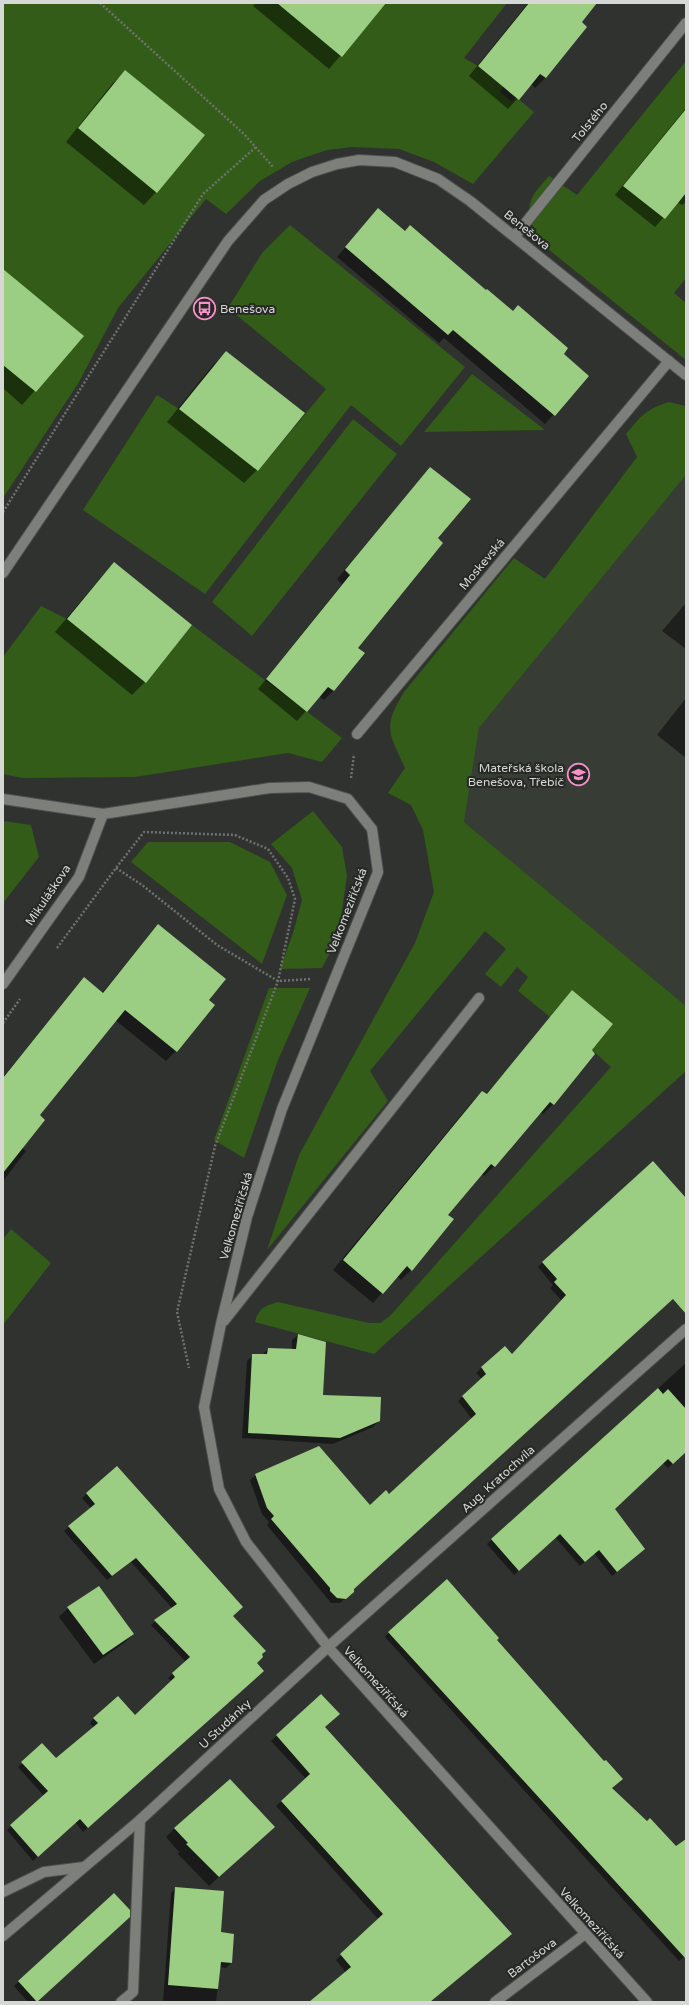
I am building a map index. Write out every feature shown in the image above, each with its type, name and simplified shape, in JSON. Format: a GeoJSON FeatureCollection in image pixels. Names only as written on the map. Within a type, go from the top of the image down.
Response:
{"type":"FeatureCollection","features":[{"type":"Feature","properties":{"kind":"street","name":"Tolstého"},"geometry":{"type":"LineString","coordinates":[[514,236],[686,23]]}},
{"type":"Feature","properties":{"kind":"street","name":"Benešova"},"geometry":{"type":"LineString","coordinates":[[3,572],[228,241],[264,200],[288,184],[312,172],[337,164],[359,160],[395,162],[438,179],[514,236],[686,375]]}},
{"type":"Feature","properties":{"kind":"street","name":"Moskevská"},"geometry":{"type":"LineString","coordinates":[[357,734],[669,361]]}},
{"type":"Feature","properties":{"kind":"street"},"geometry":{"type":"LineString","coordinates":[[3,799],[103,814],[270,788],[309,787],[348,799]]}},
{"type":"Feature","properties":{"kind":"street","name":"Velkomeziříčská"},"geometry":{"type":"LineString","coordinates":[[348,799],[372,829],[378,872],[282,1109],[247,1217],[221,1324],[204,1407],[219,1489],[246,1542],[328,1647],[647,2002]]}},
{"type":"Feature","properties":{"kind":"street","name":"Mikuláškova"},"geometry":{"type":"LineString","coordinates":[[3,984],[79,877],[103,814]]}},
{"type":"Feature","properties":{"kind":"street","name":"Velkomeziříčská"},"geometry":{"type":"LineString","coordinates":[[221,1324],[479,998]]}},
{"type":"Feature","properties":{"kind":"street","name":"Aug. Kratochvíla"},"geometry":{"type":"LineString","coordinates":[[328,1647],[686,1329]]}},
{"type":"Feature","properties":{"kind":"street","name":"U Studánky"},"geometry":{"type":"LineString","coordinates":[[3,1936],[140,1820],[328,1647]]}},
{"type":"Feature","properties":{"kind":"street"},"geometry":{"type":"LineString","coordinates":[[121,2002],[133,1992],[140,1820]]}},
{"type":"Feature","properties":{"kind":"street"},"geometry":{"type":"LineString","coordinates":[[3,1892],[44,1872],[85,1867]]}},
{"type":"Feature","properties":{"kind":"street","name":"Bartošova"},"geometry":{"type":"LineString","coordinates":[[495,2002],[585,1934]]}},
{"type":"Feature","properties":{"kind":"path"},"geometry":{"type":"LineString","coordinates":[[100,3],[244,134],[288,184]]}},
{"type":"Feature","properties":{"kind":"path"},"geometry":{"type":"LineString","coordinates":[[3,512],[203,194],[256,147]]}},
{"type":"Feature","properties":{"kind":"path"},"geometry":{"type":"LineString","coordinates":[[348,799],[357,734]]}},
{"type":"Feature","properties":{"kind":"path"},"geometry":{"type":"LineString","coordinates":[[55,952],[144,832],[235,835],[268,849],[288,878],[296,899],[278,981],[215,1146],[178,1304],[177,1312],[190,1374]]}},
{"type":"Feature","properties":{"kind":"path"},"geometry":{"type":"LineString","coordinates":[[116,868],[142,886],[217,945],[278,981],[336,978]]}},
{"type":"Feature","properties":{"kind":"path"},"geometry":{"type":"LineString","coordinates":[[3,1023],[22,997]]}},
{"type":"Feature","properties":{"kind":"shaded area","name":"Mateřská škola Benešova, Třebíč"},"geometry":{"type":"Polygon","coordinates":[[[686,475],[686,1006],[464,822],[479,728],[686,475]]]}},
{"type":"Feature","properties":{"kind":"green space"},"geometry":{"type":"Polygon","coordinates":[[[3,3],[507,3],[464,58],[478,66],[503,87],[500,92],[512,102],[516,97],[534,112],[473,184],[434,162],[399,149],[353,147],[327,150],[292,162],[260,181],[226,214],[206,199],[118,308],[79,382],[3,498],[3,3]]]}},
{"type":"Feature","properties":{"kind":"green space"},"geometry":{"type":"Polygon","coordinates":[[[686,61],[686,278],[674,293],[686,303],[686,360],[548,249],[532,225],[529,211],[532,198],[549,176],[577,195],[686,61]]]}},
{"type":"Feature","properties":{"kind":"green space"},"geometry":{"type":"Polygon","coordinates":[[[290,225],[465,367],[401,446],[351,405],[205,594],[83,510],[157,395],[179,409],[258,471],[326,389],[228,308],[262,253],[290,225]]]}},
{"type":"Feature","properties":{"kind":"green space"},"geometry":{"type":"Polygon","coordinates":[[[472,374],[545,430],[424,432],[472,374]]]}},
{"type":"Feature","properties":{"kind":"green space"},"geometry":{"type":"Polygon","coordinates":[[[669,402],[686,406],[686,475],[479,728],[464,822],[686,1006],[686,1071],[374,1354],[255,1322],[258,1314],[263,1308],[278,1302],[369,1323],[380,1323],[390,1316],[611,1067],[592,1050],[613,1024],[572,990],[550,1017],[518,991],[528,977],[517,967],[501,987],[485,974],[506,949],[485,931],[370,1071],[388,1101],[267,1250],[299,1155],[415,943],[434,892],[423,830],[411,805],[388,793],[405,768],[395,746],[390,730],[390,722],[397,704],[404,692],[514,558],[545,579],[637,457],[626,434],[649,410],[669,402]]]}},
{"type":"Feature","properties":{"kind":"green space"},"geometry":{"type":"Polygon","coordinates":[[[353,419],[397,454],[252,636],[212,602],[353,419]]]}},
{"type":"Feature","properties":{"kind":"green space"},"geometry":{"type":"Polygon","coordinates":[[[41,606],[67,619],[146,682],[192,625],[342,738],[322,762],[288,753],[135,777],[22,778],[3,774],[3,657],[41,606]]]}},
{"type":"Feature","properties":{"kind":"green space"},"geometry":{"type":"Polygon","coordinates":[[[313,811],[342,847],[347,876],[338,937],[322,968],[280,969],[293,933],[302,900],[292,868],[271,844],[313,811]]]}},
{"type":"Feature","properties":{"kind":"green space"},"geometry":{"type":"Polygon","coordinates":[[[3,821],[31,825],[39,857],[3,903],[3,821]]]}},
{"type":"Feature","properties":{"kind":"green space"},"geometry":{"type":"Polygon","coordinates":[[[148,842],[230,842],[270,862],[287,895],[262,964],[131,862],[148,842]]]}},
{"type":"Feature","properties":{"kind":"green space"},"geometry":{"type":"Polygon","coordinates":[[[269,988],[310,988],[278,1060],[244,1158],[214,1140],[269,988]]]}},
{"type":"Feature","properties":{"kind":"green space"},"geometry":{"type":"Polygon","coordinates":[[[11,1229],[51,1263],[3,1325],[3,1239],[11,1229]]]}},
{"type":"Feature","properties":{"kind":"building"},"geometry":{"type":"Polygon","coordinates":[[[277,3],[386,3],[342,57],[277,3]]]}},
{"type":"Feature","properties":{"kind":"building"},"geometry":{"type":"Polygon","coordinates":[[[529,3],[597,3],[582,22],[587,27],[546,78],[540,74],[519,100],[478,66],[529,3]]]}},
{"type":"Feature","properties":{"kind":"building"},"geometry":{"type":"Polygon","coordinates":[[[125,70],[205,135],[157,193],[78,128],[125,70]]]}},
{"type":"Feature","properties":{"kind":"building"},"geometry":{"type":"Polygon","coordinates":[[[686,109],[686,193],[665,219],[623,186],[686,109]]]}},
{"type":"Feature","properties":{"kind":"building"},"geometry":{"type":"Polygon","coordinates":[[[378,208],[405,231],[410,225],[486,290],[487,289],[513,311],[518,305],[568,348],[564,354],[589,376],[555,416],[453,330],[448,335],[345,247],[378,208]]]}},
{"type":"Feature","properties":{"kind":"building"},"geometry":{"type":"Polygon","coordinates":[[[3,269],[84,336],[36,392],[3,365],[3,269]]]}},
{"type":"Feature","properties":{"kind":"building"},"geometry":{"type":"Polygon","coordinates":[[[226,351],[305,413],[258,471],[179,409],[226,351]]]}},
{"type":"Feature","properties":{"kind":"building"},"geometry":{"type":"Polygon","coordinates":[[[430,467],[471,499],[438,538],[443,543],[358,648],[365,653],[334,691],[328,687],[307,712],[266,679],[350,575],[345,570],[430,467]]]}},
{"type":"Feature","properties":{"kind":"building"},"geometry":{"type":"Polygon","coordinates":[[[114,562],[192,625],[146,683],[67,619],[114,562]]]}},
{"type":"Feature","properties":{"kind":"building"},"geometry":{"type":"Polygon","coordinates":[[[158,924],[226,979],[209,1000],[215,1005],[177,1052],[125,1010],[40,1115],[45,1120],[3,1173],[3,1078],[84,977],[103,993],[158,924]]]}},
{"type":"Feature","properties":{"kind":"building"},"geometry":{"type":"Polygon","coordinates":[[[572,990],[613,1024],[592,1050],[595,1054],[554,1105],[550,1102],[495,1167],[491,1164],[448,1215],[454,1219],[412,1271],[407,1266],[383,1294],[343,1260],[482,1091],[487,1094],[572,990]]]}},
{"type":"Feature","properties":{"kind":"building"},"geometry":{"type":"Polygon","coordinates":[[[653,1161],[686,1198],[686,1314],[673,1299],[354,1589],[354,1592],[346,1599],[337,1598],[271,1519],[274,1516],[267,1508],[255,1474],[319,1446],[370,1505],[386,1490],[389,1494],[476,1414],[462,1396],[486,1374],[481,1367],[505,1346],[512,1354],[566,1295],[554,1282],[557,1279],[542,1262],[653,1161]]]}},
{"type":"Feature","properties":{"kind":"building"},"geometry":{"type":"Polygon","coordinates":[[[298,1334],[326,1342],[323,1395],[381,1397],[380,1421],[340,1438],[248,1433],[252,1354],[267,1354],[268,1348],[296,1349],[298,1334]]]}},
{"type":"Feature","properties":{"kind":"building"},"geometry":{"type":"Polygon","coordinates":[[[658,1388],[663,1394],[668,1389],[686,1409],[686,1452],[673,1464],[668,1459],[615,1509],[645,1549],[617,1572],[599,1550],[585,1562],[560,1534],[519,1571],[491,1539],[658,1388]]]}},
{"type":"Feature","properties":{"kind":"building"},"geometry":{"type":"Polygon","coordinates":[[[117,1466],[243,1607],[233,1616],[266,1651],[262,1654],[263,1657],[257,1663],[264,1671],[88,1828],[80,1819],[38,1857],[10,1825],[48,1791],[21,1762],[42,1743],[56,1758],[98,1723],[93,1718],[118,1696],[135,1715],[175,1677],[172,1673],[190,1657],[154,1620],[177,1604],[136,1558],[112,1576],[68,1526],[95,1504],[86,1493],[117,1466]]]}},
{"type":"Feature","properties":{"kind":"building"},"geometry":{"type":"Polygon","coordinates":[[[447,1579],[499,1638],[497,1640],[604,1761],[606,1760],[623,1779],[612,1788],[647,1821],[650,1818],[676,1846],[686,1839],[686,1959],[388,1632],[447,1579]]]}},
{"type":"Feature","properties":{"kind":"building"},"geometry":{"type":"Polygon","coordinates":[[[99,1586],[134,1634],[103,1655],[67,1607],[99,1586]]]}},
{"type":"Feature","properties":{"kind":"building"},"geometry":{"type":"Polygon","coordinates":[[[321,1694],[340,1714],[325,1727],[512,1934],[430,2002],[309,2002],[351,1967],[340,1954],[383,1914],[281,1801],[310,1774],[276,1735],[321,1694]]]}},
{"type":"Feature","properties":{"kind":"building"},"geometry":{"type":"Polygon","coordinates":[[[230,1779],[275,1827],[219,1877],[186,1844],[188,1843],[174,1828],[230,1779]]]}},
{"type":"Feature","properties":{"kind":"building"},"geometry":{"type":"Polygon","coordinates":[[[175,1887],[224,1891],[221,1932],[234,1934],[232,1963],[221,1962],[218,1989],[168,1985],[175,1887]]]}},
{"type":"Feature","properties":{"kind":"building"},"geometry":{"type":"Polygon","coordinates":[[[114,1893],[130,1910],[130,1917],[37,2002],[18,1981],[114,1893]]]}},
{"type":"Feature","properties":{"kind":"place","name":"Benešova"},"geometry":{"type":"Point","coordinates":[204,309]}},
{"type":"Feature","properties":{"kind":"place","name":"Mateřská škola Benešova, Třebíč"},"geometry":{"type":"Point","coordinates":[579,775]}}]}
